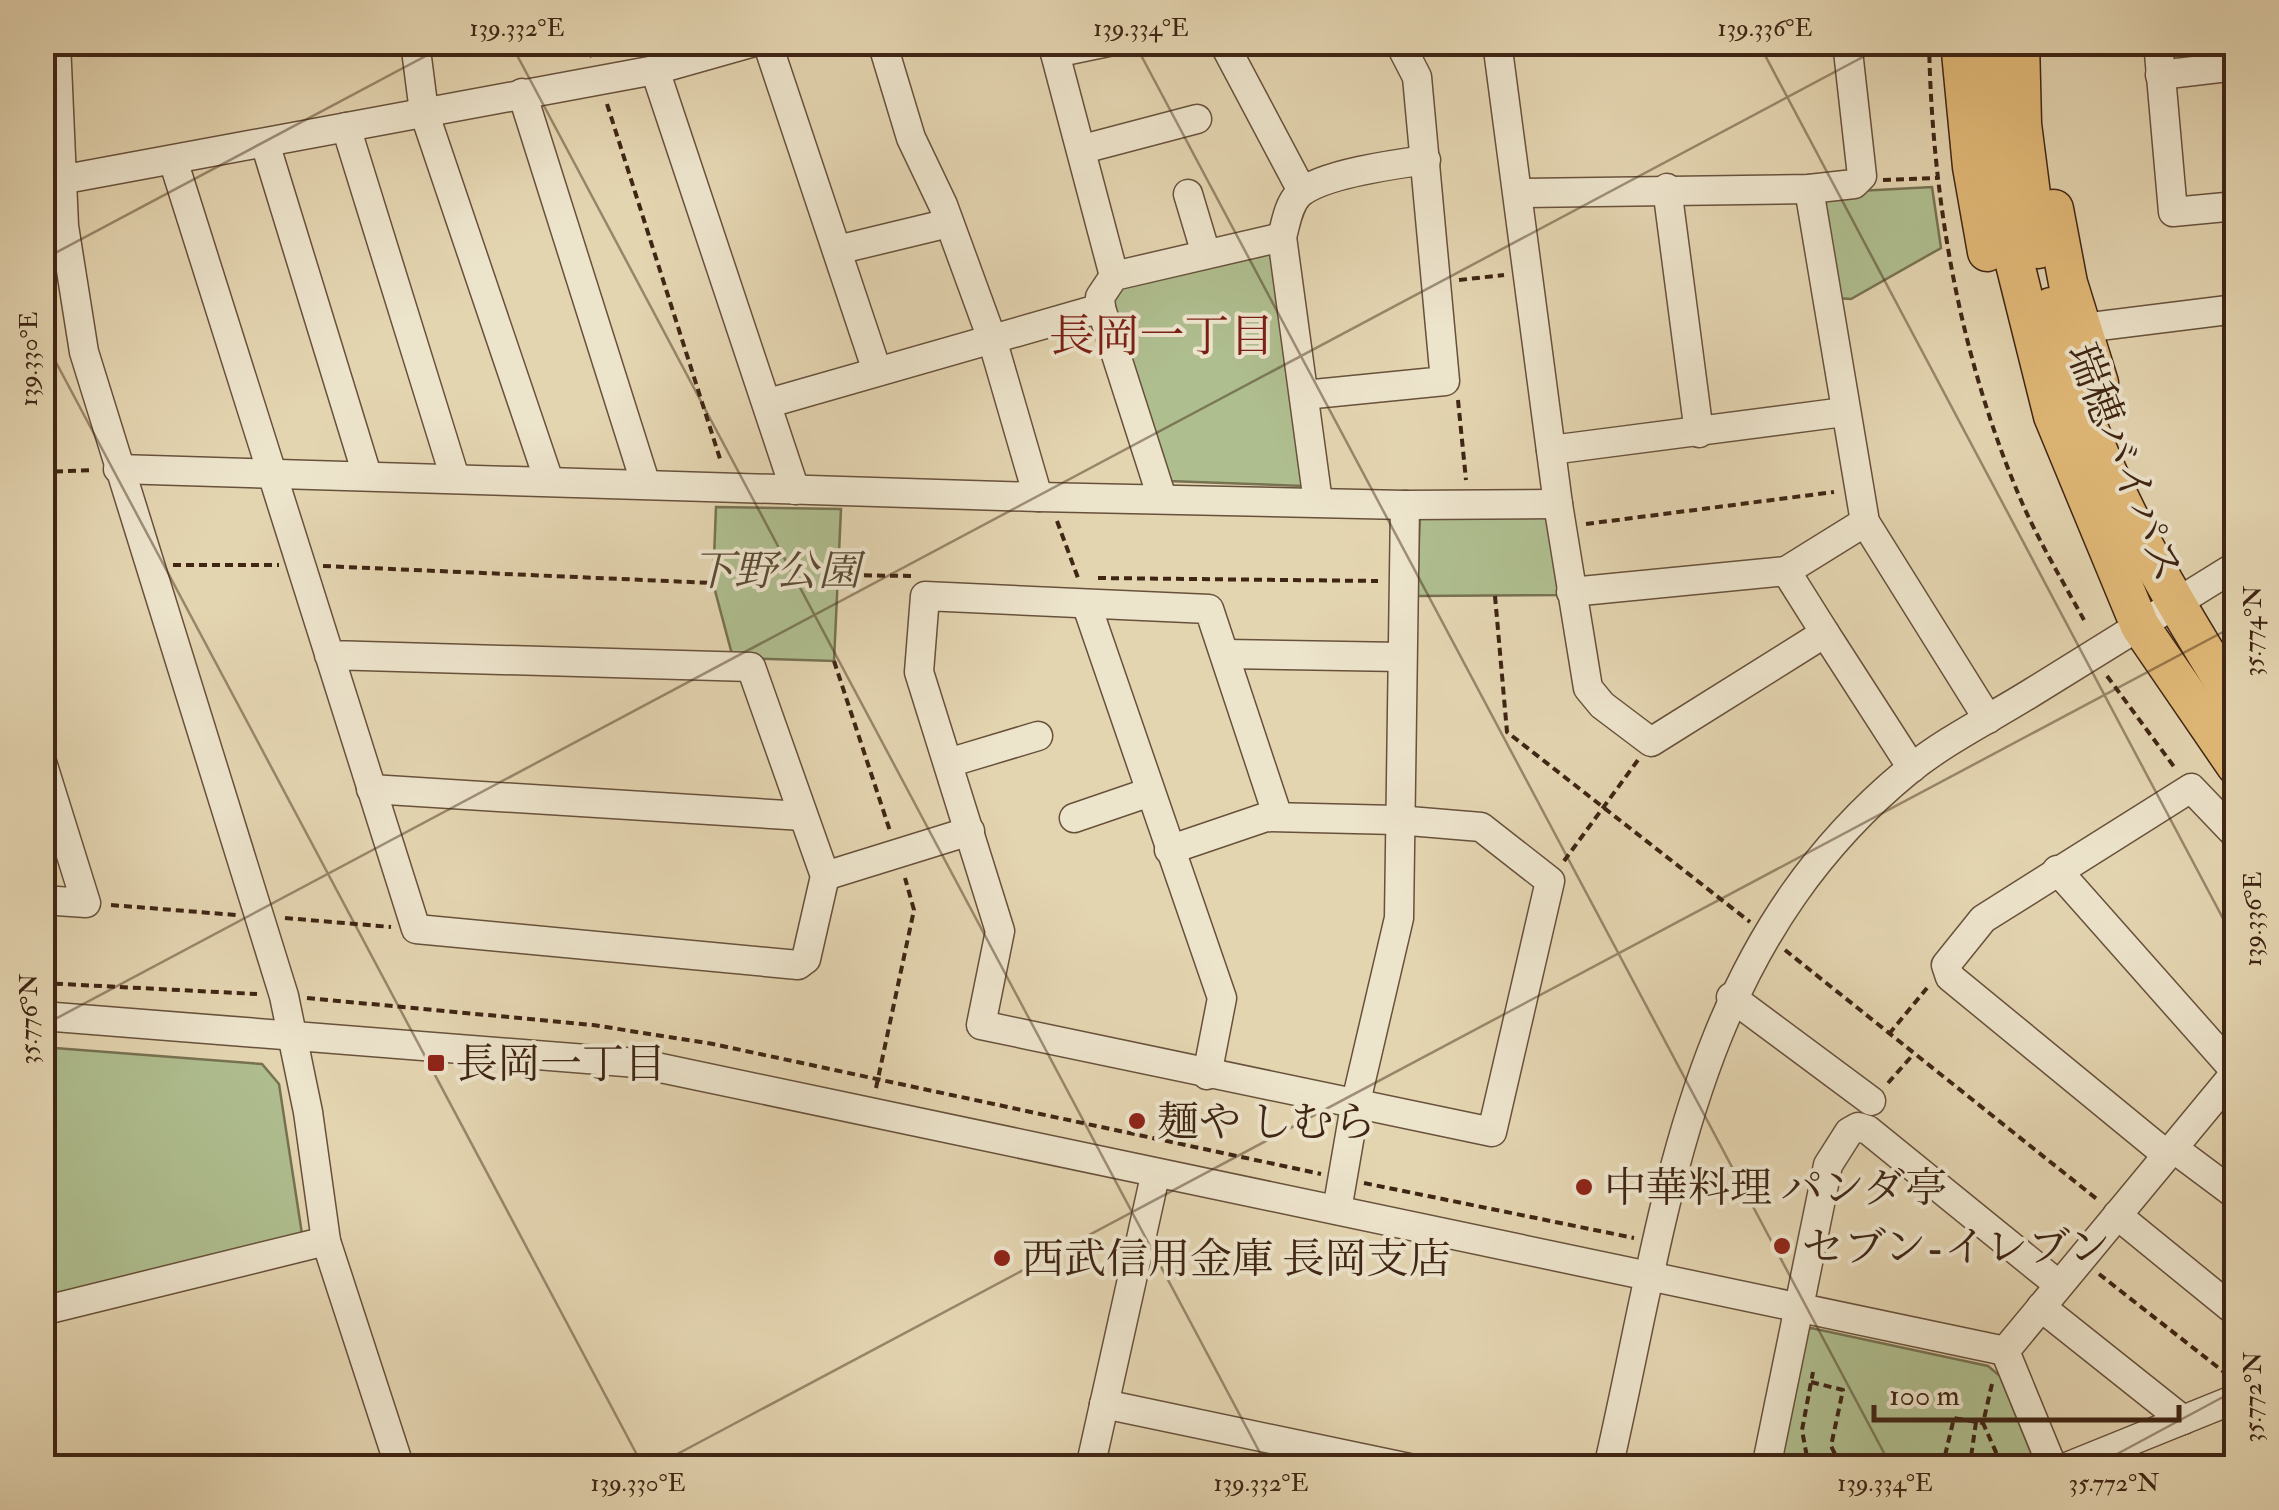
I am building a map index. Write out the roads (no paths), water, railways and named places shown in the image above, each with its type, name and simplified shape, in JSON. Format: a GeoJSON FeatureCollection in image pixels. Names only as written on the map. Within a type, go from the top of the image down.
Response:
{"type":"FeatureCollection","features":[{"type":"Feature","properties":{"kind":"highway"},"geometry":{"type":"LineString","coordinates":[[1960,42],[1972,167],[2016,382],[2034,436],[2086,546],[2140,626]]}},
{"type":"Feature","properties":{"kind":"highway","name":"瑞穂バイパス"},"geometry":{"type":"LineString","coordinates":[[1994,42],[2002,182],[2035,352],[2076,480],[2140,626],[2236,766]]}},
{"type":"Feature","properties":{"kind":"highway","name":"瑞穂バイパス"},"geometry":{"type":"LineString","coordinates":[[2020,42],[2022,124],[2036,243],[2058,337],[2107,476],[2174,604],[2236,702]]}},
{"type":"Feature","properties":{"kind":"highway"},"geometry":{"type":"LineString","coordinates":[[2038,42],[2045,153],[2068,283],[2100,388],[2163,550],[2174,604]]}},
{"type":"Feature","properties":{"kind":"street"},"geometry":{"type":"LineString","coordinates":[[56,42],[51,182],[81,338],[294,1035],[326,1240],[400,1468]]}},
{"type":"Feature","properties":{"kind":"street"},"geometry":{"type":"LineString","coordinates":[[415,42],[424,112],[549,481]]}},
{"type":"Feature","properties":{"kind":"street"},"geometry":{"type":"LineString","coordinates":[[51,182],[655,70],[754,42]]}},
{"type":"Feature","properties":{"kind":"street"},"geometry":{"type":"LineString","coordinates":[[767,42],[877,371]]}},
{"type":"Feature","properties":{"kind":"street"},"geometry":{"type":"LineString","coordinates":[[882,42],[910,138],[949,223],[992,339],[1043,497]]}},
{"type":"Feature","properties":{"kind":"street"},"geometry":{"type":"LineString","coordinates":[[1108,42],[1053,48],[1114,276]]}},
{"type":"Feature","properties":{"kind":"street"},"geometry":{"type":"LineString","coordinates":[[1304,396],[1445,381],[1418,78],[1400,42]]}},
{"type":"Feature","properties":{"kind":"street"},"geometry":{"type":"LineString","coordinates":[[1497,42],[1560,516],[1588,688],[1602,705],[1652,742],[1825,633]]}},
{"type":"Feature","properties":{"kind":"street"},"geometry":{"type":"LineString","coordinates":[[1519,193],[1809,189],[1858,181],[1862,176],[1847,42]]}},
{"type":"Feature","properties":{"kind":"street"},"geometry":{"type":"LineString","coordinates":[[2158,42],[2172,212],[2236,206]]}},
{"type":"Feature","properties":{"kind":"street"},"geometry":{"type":"LineString","coordinates":[[1232,45],[1302,192]]}},
{"type":"Feature","properties":{"kind":"street"},"geometry":{"type":"LineString","coordinates":[[2160,75],[2236,66]]}},
{"type":"Feature","properties":{"kind":"street"},"geometry":{"type":"LineString","coordinates":[[655,70],[769,402],[794,490]]}},
{"type":"Feature","properties":{"kind":"street"},"geometry":{"type":"LineString","coordinates":[[522,93],[645,482]]}},
{"type":"Feature","properties":{"kind":"street"},"geometry":{"type":"LineString","coordinates":[[1083,149],[1197,119]]}},
{"type":"Feature","properties":{"kind":"street"},"geometry":{"type":"LineString","coordinates":[[346,127],[455,478]]}},
{"type":"Feature","properties":{"kind":"street"},"geometry":{"type":"LineString","coordinates":[[265,143],[368,476]]}},
{"type":"Feature","properties":{"kind":"street"},"geometry":{"type":"LineString","coordinates":[[173,160],[270,472],[328,654],[372,789],[416,929],[798,965],[806,959],[825,876],[756,675],[743,664],[328,654]]}},
{"type":"Feature","properties":{"kind":"street"},"geometry":{"type":"LineString","coordinates":[[1318,502],[1282,237],[1291,204],[1302,192],[1377,166],[1426,160]]}},
{"type":"Feature","properties":{"kind":"street"},"geometry":{"type":"LineString","coordinates":[[1667,188],[1699,433]]}},
{"type":"Feature","properties":{"kind":"street"},"geometry":{"type":"LineString","coordinates":[[1809,189],[1865,522],[1988,719]]}},
{"type":"Feature","properties":{"kind":"street"},"geometry":{"type":"LineString","coordinates":[[1188,194],[1206,254]]}},
{"type":"Feature","properties":{"kind":"street"},"geometry":{"type":"LineString","coordinates":[[837,250],[949,223]]}},
{"type":"Feature","properties":{"kind":"street"},"geometry":{"type":"LineString","coordinates":[[1162,498],[1100,297],[1114,276],[1282,237]]}},
{"type":"Feature","properties":{"kind":"street"},"geometry":{"type":"LineString","coordinates":[[769,402],[1101,308]]}},
{"type":"Feature","properties":{"kind":"street"},"geometry":{"type":"LineString","coordinates":[[2083,328],[2236,309]]}},
{"type":"Feature","properties":{"kind":"street"},"geometry":{"type":"LineString","coordinates":[[1551,450],[1844,412]]}},
{"type":"Feature","properties":{"kind":"street"},"geometry":{"type":"LineString","coordinates":[[118,469],[1318,502],[1560,516]]}},
{"type":"Feature","properties":{"kind":"street"},"geometry":{"type":"LineString","coordinates":[[1337,1210],[1355,1106],[1399,918],[1397,820],[1405,505]]}},
{"type":"Feature","properties":{"kind":"street"},"geometry":{"type":"LineString","coordinates":[[1571,592],[1786,571],[1865,522]]}},
{"type":"Feature","properties":{"kind":"street"},"geometry":{"type":"LineString","coordinates":[[1608,1468],[1692,1107],[1731,996],[1791,894],[1845,830],[1912,768],[2236,566]]}},
{"type":"Feature","properties":{"kind":"street"},"geometry":{"type":"LineString","coordinates":[[1786,571],[1912,768]]}},
{"type":"Feature","properties":{"kind":"street"},"geometry":{"type":"LineString","coordinates":[[1169,850],[1266,817],[1397,820],[1481,827],[1550,881],[1492,1132],[981,1025],[1000,931],[918,672],[925,596],[1087,606],[1203,605],[1212,615],[1278,817]]}},
{"type":"Feature","properties":{"kind":"street"},"geometry":{"type":"LineString","coordinates":[[1087,606],[1222,998],[1206,1074]]}},
{"type":"Feature","properties":{"kind":"street"},"geometry":{"type":"LineString","coordinates":[[1225,654],[1401,657]]}},
{"type":"Feature","properties":{"kind":"street"},"geometry":{"type":"LineString","coordinates":[[948,763],[1038,736]]}},
{"type":"Feature","properties":{"kind":"street"},"geometry":{"type":"LineString","coordinates":[[42,762],[86,903],[42,900]]}},
{"type":"Feature","properties":{"kind":"street"},"geometry":{"type":"LineString","coordinates":[[2236,835],[2191,788],[1983,919],[1946,965],[1950,977],[2170,1152],[2236,1195]]}},
{"type":"Feature","properties":{"kind":"street"},"geometry":{"type":"LineString","coordinates":[[372,789],[803,816]]}},
{"type":"Feature","properties":{"kind":"street"},"geometry":{"type":"LineString","coordinates":[[1074,818],[1150,792]]}},
{"type":"Feature","properties":{"kind":"street"},"geometry":{"type":"LineString","coordinates":[[825,876],[970,831]]}},
{"type":"Feature","properties":{"kind":"street"},"geometry":{"type":"LineString","coordinates":[[2003,1351],[2236,1072],[2057,870]]}},
{"type":"Feature","properties":{"kind":"street"},"geometry":{"type":"LineString","coordinates":[[1731,996],[1871,1101]]}},
{"type":"Feature","properties":{"kind":"street"},"geometry":{"type":"LineString","coordinates":[[42,1016],[637,1063],[1156,1176],[1337,1210],[2003,1351]]}},
{"type":"Feature","properties":{"kind":"street"},"geometry":{"type":"LineString","coordinates":[[1766,1468],[1828,1165],[1850,1132],[1858,1127],[1868,1130],[2060,1285]]}},
{"type":"Feature","properties":{"kind":"street"},"geometry":{"type":"LineString","coordinates":[[1090,1468],[1156,1176]]}},
{"type":"Feature","properties":{"kind":"street"},"geometry":{"type":"LineString","coordinates":[[2118,1215],[2236,1312]]}},
{"type":"Feature","properties":{"kind":"street"},"geometry":{"type":"LineString","coordinates":[[42,1310],[326,1240]]}},
{"type":"Feature","properties":{"kind":"street"},"geometry":{"type":"LineString","coordinates":[[2041,1307],[2183,1420]]}},
{"type":"Feature","properties":{"kind":"street"},"geometry":{"type":"LineString","coordinates":[[2003,1351],[2052,1468]]}},
{"type":"Feature","properties":{"kind":"street"},"geometry":{"type":"LineString","coordinates":[[2064,1468],[2230,1401],[2236,1406]]}},
{"type":"Feature","properties":{"kind":"street"},"geometry":{"type":"LineString","coordinates":[[1104,1404],[1409,1468]]}},
{"type":"Feature","properties":{"kind":"place","name":"長岡一丁目"},"geometry":{"type":"Point","coordinates":[436,1063]}},
{"type":"Feature","properties":{"kind":"place","name":"麺や しむら"},"geometry":{"type":"Point","coordinates":[1137,1121]}},
{"type":"Feature","properties":{"kind":"place","name":"中華料理 パンダ亭"},"geometry":{"type":"Point","coordinates":[1584,1187]}},
{"type":"Feature","properties":{"kind":"place","name":"セブン-イレブン"},"geometry":{"type":"Point","coordinates":[1782,1246]}},
{"type":"Feature","properties":{"kind":"place","name":"西武信用金庫 長岡支店"},"geometry":{"type":"Point","coordinates":[1002,1258]}},
{"type":"Feature","properties":{"kind":"district","name":"長岡一丁目"},"geometry":{"type":"Point","coordinates":[1162,335]}},
{"type":"Feature","properties":{"kind":"park label","name":"下野公園"},"geometry":{"type":"Point","coordinates":[776,570]}}]}
